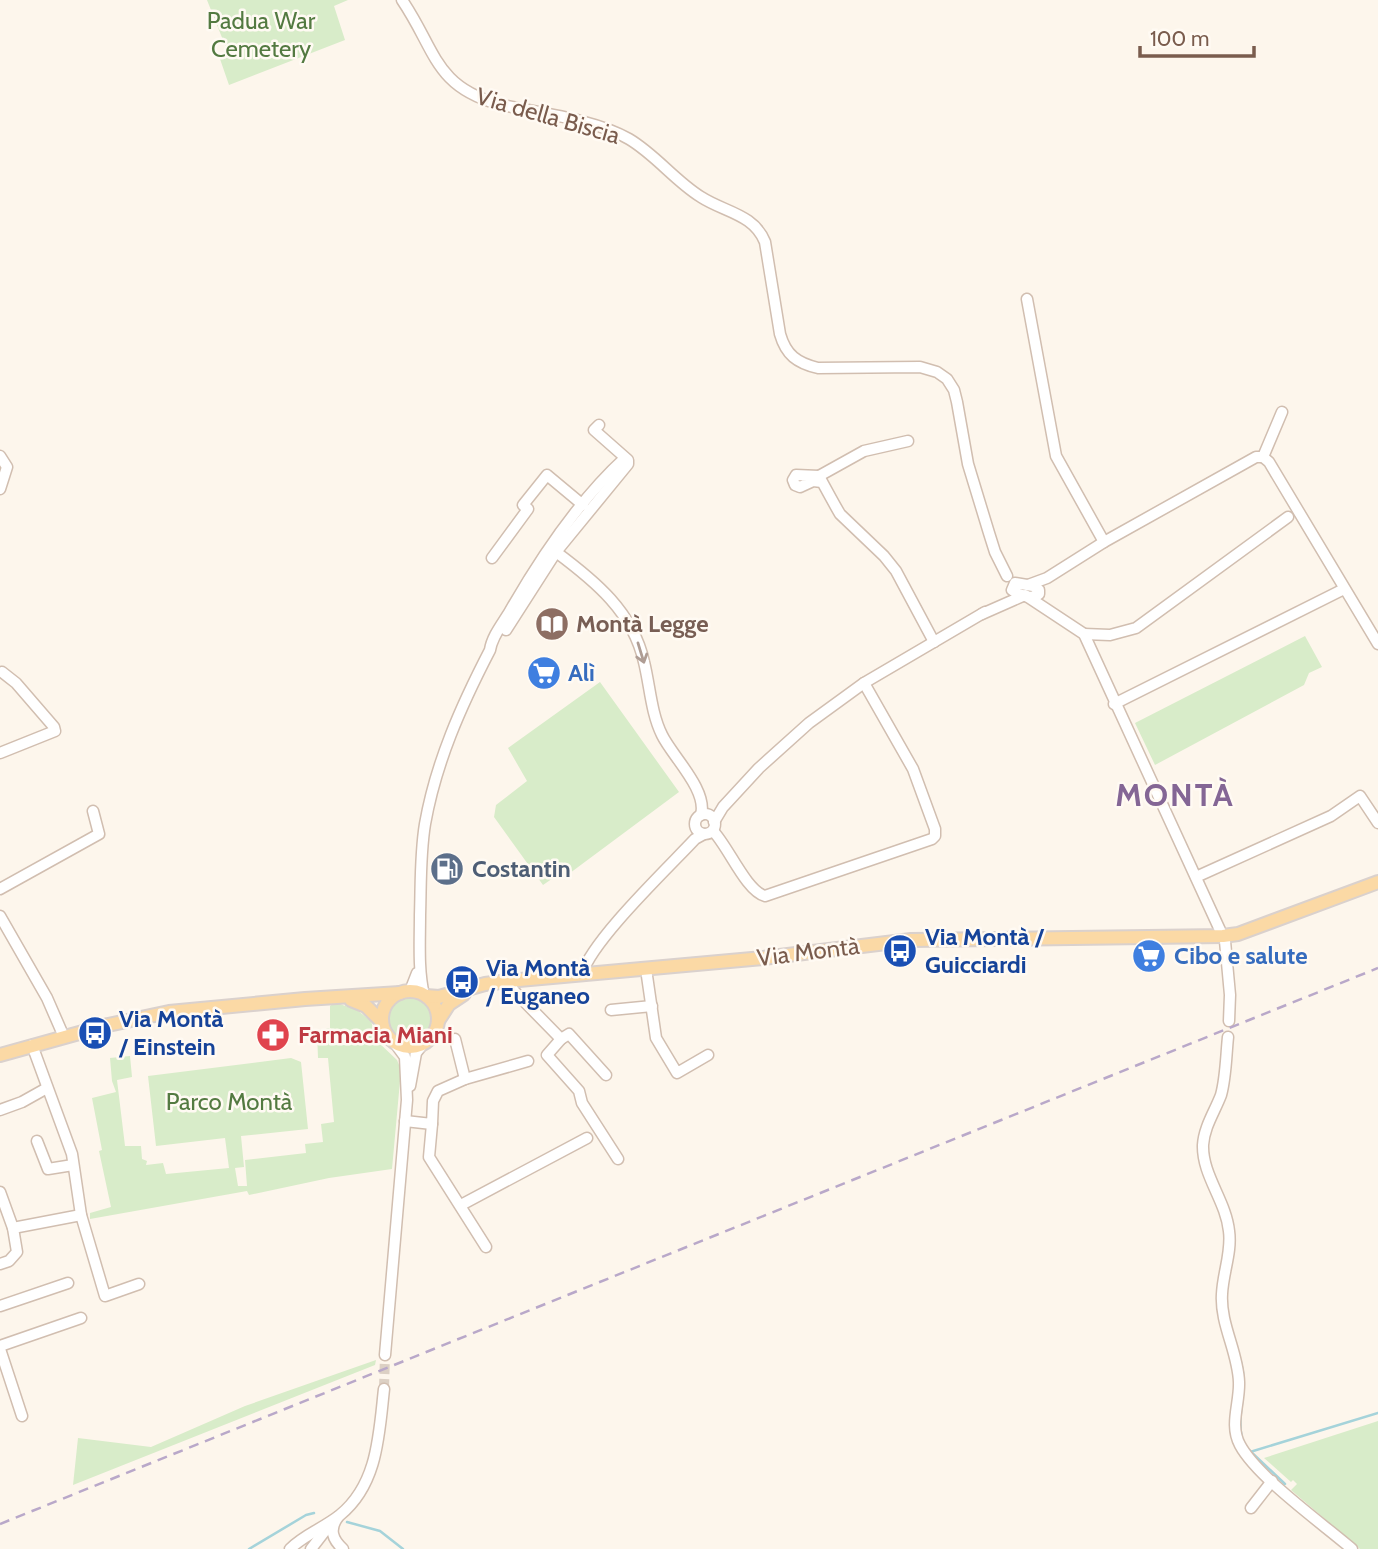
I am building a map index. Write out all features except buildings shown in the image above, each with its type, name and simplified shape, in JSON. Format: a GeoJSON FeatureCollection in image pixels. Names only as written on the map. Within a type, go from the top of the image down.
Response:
{"type":"FeatureCollection","features":[{"type":"Feature","properties":{"kind":"main road","name":"Via Montà"},"geometry":{"type":"LineString","coordinates":[[0,1055],[139,1017],[169,1013],[337,997],[405,993],[439,997],[481,985],[508,981],[911,940],[1223,936],[1238,934],[1378,882]]}},
{"type":"Feature","properties":{"kind":"main road","name":"Via Montà"},"geometry":{"type":"LineString","coordinates":[[423,1044],[436,1030],[438,1021],[449,1004],[481,985]]}},
{"type":"Feature","properties":{"kind":"main road"},"geometry":{"type":"LineString","coordinates":[[383,1022],[383,1014],[389,1002],[405,993]]}},
{"type":"Feature","properties":{"kind":"main road"},"geometry":{"type":"LineString","coordinates":[[425,996],[435,1007],[438,1021]]}},
{"type":"Feature","properties":{"kind":"main road","name":"Via Montà"},"geometry":{"type":"LineString","coordinates":[[337,997],[366,1006],[383,1022],[384,1029],[394,1042]]}},
{"type":"Feature","properties":{"kind":"main road"},"geometry":{"type":"LineString","coordinates":[[394,1042],[405,1047],[423,1044]]}},
{"type":"Feature","properties":{"kind":"street","name":"Via della Biscia"},"geometry":{"type":"LineString","coordinates":[[402,0],[439,65],[460,88],[490,102],[607,129],[638,146],[700,197],[753,223],[765,242],[784,347],[802,364],[818,368],[920,367],[937,372],[947,379],[954,390],[968,464],[989,533],[1007,576],[1048,611],[1084,634]]}},
{"type":"Feature","properties":{"kind":"street"},"geometry":{"type":"LineString","coordinates":[[1027,299],[1056,456],[1104,542]]}},
{"type":"Feature","properties":{"kind":"street"},"geometry":{"type":"LineString","coordinates":[[1263,457],[1282,412]]}},
{"type":"Feature","properties":{"kind":"street"},"geometry":{"type":"LineString","coordinates":[[599,425],[594,430],[627,459]]}},
{"type":"Feature","properties":{"kind":"street"},"geometry":{"type":"LineString","coordinates":[[908,441],[864,451],[821,479],[840,514],[896,571],[934,642]]}},
{"type":"Feature","properties":{"kind":"street"},"geometry":{"type":"LineString","coordinates":[[0,456],[7,467],[0,489]]}},
{"type":"Feature","properties":{"kind":"street"},"geometry":{"type":"LineString","coordinates":[[582,974],[604,939],[704,826],[788,740],[864,683],[982,614],[1019,588],[1047,578],[1104,542],[1256,457],[1263,457],[1269,462],[1378,644]]}},
{"type":"Feature","properties":{"kind":"street"},"geometry":{"type":"LineString","coordinates":[[490,650],[497,645],[556,552],[626,467],[627,459]]}},
{"type":"Feature","properties":{"kind":"street"},"geometry":{"type":"LineString","coordinates":[[425,996],[421,959],[425,825],[449,737],[490,650],[491,642],[534,571],[583,505],[627,459]]}},
{"type":"Feature","properties":{"kind":"street"},"geometry":{"type":"LineString","coordinates":[[492,558],[528,509],[523,505],[547,475],[583,505]]}},
{"type":"Feature","properties":{"kind":"street"},"geometry":{"type":"LineString","coordinates":[[583,505],[600,496]]}},
{"type":"Feature","properties":{"kind":"street"},"geometry":{"type":"LineString","coordinates":[[582,518],[583,505]]}},
{"type":"Feature","properties":{"kind":"street"},"geometry":{"type":"LineString","coordinates":[[1229,1021],[1229,969],[1223,936],[1084,634],[1110,635],[1136,628],[1288,517]]}},
{"type":"Feature","properties":{"kind":"street"},"geometry":{"type":"LineString","coordinates":[[534,571],[542,567],[556,552],[561,534]]}},
{"type":"Feature","properties":{"kind":"street"},"geometry":{"type":"LineString","coordinates":[[556,552],[602,589],[629,624],[641,649],[660,733],[701,799],[704,826],[761,896],[935,836],[932,819],[913,769],[864,683]]}},
{"type":"Feature","properties":{"kind":"street"},"geometry":{"type":"LineString","coordinates":[[1019,588],[1035,597],[1047,578]]}},
{"type":"Feature","properties":{"kind":"street"},"geometry":{"type":"LineString","coordinates":[[1114,704],[1344,589]]}},
{"type":"Feature","properties":{"kind":"street","name":"Via della Biscia"},"geometry":{"type":"LineString","coordinates":[[1039,593],[1048,611]]}},
{"type":"Feature","properties":{"kind":"street"},"geometry":{"type":"LineString","coordinates":[[0,753],[55,731],[16,682],[2,672]]}},
{"type":"Feature","properties":{"kind":"street"},"geometry":{"type":"LineString","coordinates":[[1196,877],[1331,816],[1360,796],[1378,823]]}},
{"type":"Feature","properties":{"kind":"street"},"geometry":{"type":"LineString","coordinates":[[0,889],[99,834],[93,811]]}},
{"type":"Feature","properties":{"kind":"street"},"geometry":{"type":"LineString","coordinates":[[0,916],[47,998],[64,1037]]}},
{"type":"Feature","properties":{"kind":"street"},"geometry":{"type":"LineString","coordinates":[[405,993],[415,985],[421,959]]}},
{"type":"Feature","properties":{"kind":"street"},"geometry":{"type":"LineString","coordinates":[[646,969],[656,1038],[677,1073],[708,1055]]}},
{"type":"Feature","properties":{"kind":"street"},"geometry":{"type":"LineString","coordinates":[[508,981],[514,991],[561,1039]]}},
{"type":"Feature","properties":{"kind":"street"},"geometry":{"type":"LineString","coordinates":[[611,1010],[652,1006]]}},
{"type":"Feature","properties":{"kind":"street"},"geometry":{"type":"LineString","coordinates":[[606,1075],[569,1034],[547,1055],[579,1091],[582,1103],[618,1159]]}},
{"type":"Feature","properties":{"kind":"street"},"geometry":{"type":"LineString","coordinates":[[1228,1037],[1223,1083],[1206,1132],[1203,1151],[1229,1227],[1229,1251],[1221,1295],[1238,1373],[1235,1429],[1242,1448],[1272,1481],[1352,1549]]}},
{"type":"Feature","properties":{"kind":"street"},"geometry":{"type":"LineString","coordinates":[[455,1039],[465,1079]]}},
{"type":"Feature","properties":{"kind":"street"},"geometry":{"type":"LineString","coordinates":[[394,1042],[405,1057],[407,1100]]}},
{"type":"Feature","properties":{"kind":"street"},"geometry":{"type":"LineString","coordinates":[[385,1355],[407,1100],[416,1053],[423,1044]]}},
{"type":"Feature","properties":{"kind":"street"},"geometry":{"type":"LineString","coordinates":[[32,1045],[72,1154],[81,1215],[105,1296],[139,1284]]}},
{"type":"Feature","properties":{"kind":"street"},"geometry":{"type":"LineString","coordinates":[[486,1247],[429,1157],[435,1096],[443,1089],[465,1079],[528,1061]]}},
{"type":"Feature","properties":{"kind":"street"},"geometry":{"type":"LineString","coordinates":[[0,1110],[47,1088]]}},
{"type":"Feature","properties":{"kind":"street"},"geometry":{"type":"LineString","coordinates":[[405,1121],[432,1124]]}},
{"type":"Feature","properties":{"kind":"street"},"geometry":{"type":"LineString","coordinates":[[461,1205],[587,1138]]}},
{"type":"Feature","properties":{"kind":"street"},"geometry":{"type":"LineString","coordinates":[[37,1142],[48,1169],[73,1165]]}},
{"type":"Feature","properties":{"kind":"street"},"geometry":{"type":"LineString","coordinates":[[0,1192],[13,1227],[17,1252],[9,1261],[0,1264]]}},
{"type":"Feature","properties":{"kind":"street"},"geometry":{"type":"LineString","coordinates":[[13,1227],[81,1215]]}},
{"type":"Feature","properties":{"kind":"street"},"geometry":{"type":"LineString","coordinates":[[0,1306],[68,1283]]}},
{"type":"Feature","properties":{"kind":"street"},"geometry":{"type":"LineString","coordinates":[[22,1416],[0,1348],[80,1318]]}},
{"type":"Feature","properties":{"kind":"street"},"geometry":{"type":"LineString","coordinates":[[311,1549],[324,1531],[356,1498],[373,1465],[378,1448],[384,1389]]}},
{"type":"Feature","properties":{"kind":"street"},"geometry":{"type":"LineString","coordinates":[[1251,1508],[1272,1481]]}},
{"type":"Feature","properties":{"kind":"street"},"geometry":{"type":"LineString","coordinates":[[290,1549],[308,1534],[336,1519]]}},
{"type":"Feature","properties":{"kind":"street"},"geometry":{"type":"LineString","coordinates":[[336,1519],[333,1536],[343,1549]]}},
{"type":"Feature","properties":{"kind":"street"},"geometry":{"type":"LineString","coordinates":[[306,1549],[304,1544],[308,1534]]}},
{"type":"Feature","properties":{"kind":"green space","name":"Padua War Cemetery"},"geometry":{"type":"Polygon","coordinates":[[[207,0],[348,0],[334,6],[345,40],[229,85],[220,59],[229,55],[207,0]]]}},
{"type":"Feature","properties":{"kind":"green space"},"geometry":{"type":"Polygon","coordinates":[[[1305,636],[1322,667],[1309,673],[1304,685],[1155,765],[1135,723],[1305,636]]]}},
{"type":"Feature","properties":{"kind":"green space"},"geometry":{"type":"Polygon","coordinates":[[[600,682],[679,792],[566,876],[559,874],[543,885],[494,817],[496,805],[527,781],[508,748],[600,682]]]}},
{"type":"Feature","properties":{"kind":"green space"},"geometry":{"type":"Polygon","coordinates":[[[409,997],[424,1004],[431,1019],[424,1034],[409,1041],[394,1034],[387,1019],[394,1004],[409,997]]]}},
{"type":"Feature","properties":{"kind":"green space","name":"Parco Montà"},"geometry":{"type":"Polygon","coordinates":[[[334,1002],[357,1010],[371,1021],[377,1041],[397,1060],[401,1070],[392,1169],[329,1178],[249,1195],[247,1191],[90,1219],[90,1213],[111,1207],[99,1151],[102,1150],[92,1098],[116,1092],[110,1058],[130,1056],[132,1077],[117,1080],[125,1146],[141,1146],[142,1159],[147,1161],[146,1165],[163,1163],[166,1174],[229,1168],[225,1138],[156,1146],[148,1076],[291,1058],[301,1062],[308,1129],[241,1136],[244,1167],[235,1168],[238,1186],[247,1186],[245,1160],[306,1153],[305,1144],[323,1142],[321,1124],[334,1122],[328,1058],[318,1058],[317,1031],[330,1028],[330,1006],[334,1002]]]}},
{"type":"Feature","properties":{"kind":"green space"},"geometry":{"type":"Polygon","coordinates":[[[376,1360],[375,1365],[73,1485],[78,1438],[151,1447],[245,1406],[376,1360]]]}},
{"type":"Feature","properties":{"kind":"green space"},"geometry":{"type":"Polygon","coordinates":[[[1378,1421],[1378,1549],[1360,1549],[1291,1490],[1297,1484],[1293,1480],[1291,1482],[1264,1458],[1378,1421]]]}},
{"type":"Feature","properties":{"kind":"waterway"},"geometry":{"type":"LineString","coordinates":[[1241,1362],[1244,1383],[1240,1420],[1242,1438]]}},
{"type":"Feature","properties":{"kind":"waterway"},"geometry":{"type":"LineString","coordinates":[[1250,1452],[1378,1413]]}},
{"type":"Feature","properties":{"kind":"waterway"},"geometry":{"type":"LineString","coordinates":[[1249,1450],[1285,1484]]}},
{"type":"Feature","properties":{"kind":"waterway"},"geometry":{"type":"LineString","coordinates":[[249,1549],[306,1515],[314,1513]]}},
{"type":"Feature","properties":{"kind":"waterway"},"geometry":{"type":"LineString","coordinates":[[347,1522],[380,1531],[403,1549]]}},
{"type":"Feature","properties":{"kind":"tunnel"},"geometry":{"type":"LineString","coordinates":[[384,1389],[385,1355]]}},
{"type":"Feature","properties":{"kind":"railway"},"geometry":{"type":"LineString","coordinates":[[0,1524],[1378,968]]}},
{"type":"Feature","properties":{"kind":"place","name":"Montà Legge"},"geometry":{"type":"Point","coordinates":[552,624]}},
{"type":"Feature","properties":{"kind":"place","name":"Alì"},"geometry":{"type":"Point","coordinates":[544,673]}},
{"type":"Feature","properties":{"kind":"place","name":"Costantin"},"geometry":{"type":"Point","coordinates":[447,869]}},
{"type":"Feature","properties":{"kind":"place","name":"Via Montà / Guicciardi"},"geometry":{"type":"Point","coordinates":[900,951]}},
{"type":"Feature","properties":{"kind":"place","name":"Cibo e salute"},"geometry":{"type":"Point","coordinates":[1149,956]}},
{"type":"Feature","properties":{"kind":"place","name":"Via Montà / Euganeo"},"geometry":{"type":"Point","coordinates":[462,982]}},
{"type":"Feature","properties":{"kind":"place","name":"Via Montà / Einstein"},"geometry":{"type":"Point","coordinates":[95,1033]}},
{"type":"Feature","properties":{"kind":"place","name":"Farmacia Miani"},"geometry":{"type":"Point","coordinates":[273,1035]}},
{"type":"Feature","properties":{"kind":"district","name":"MONTÀ"},"geometry":{"type":"Point","coordinates":[1175,795]}}]}
